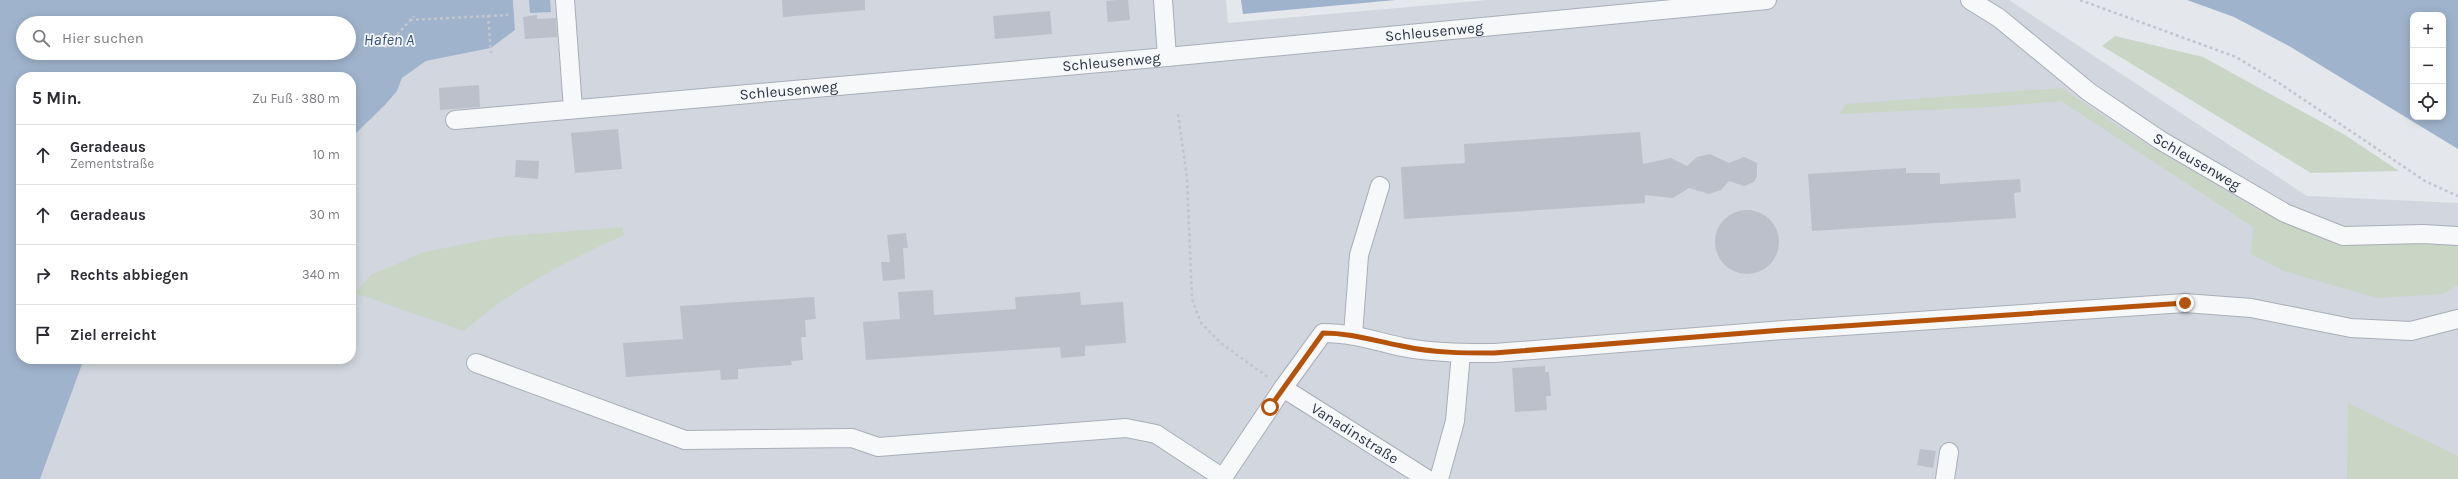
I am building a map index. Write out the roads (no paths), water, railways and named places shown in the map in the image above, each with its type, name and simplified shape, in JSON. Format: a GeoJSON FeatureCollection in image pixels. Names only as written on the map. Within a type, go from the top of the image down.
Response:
{"type":"FeatureCollection","features":[{"type":"Feature","properties":{"kind":"street"},"geometry":{"type":"LineString","coordinates":[[565,0],[573,109]]}},
{"type":"Feature","properties":{"kind":"street"},"geometry":{"type":"LineString","coordinates":[[1163,0],[1167,57]]}},
{"type":"Feature","properties":{"kind":"street","name":"Schleusenweg"},"geometry":{"type":"LineString","coordinates":[[455,120],[1167,57],[1767,0]]}},
{"type":"Feature","properties":{"kind":"street","name":"Schleusenweg"},"geometry":{"type":"LineString","coordinates":[[1970,0],[1999,18],[2089,92],[2121,114],[2160,140],[2285,213],[2343,236],[2423,234],[2458,236]]}},
{"type":"Feature","properties":{"kind":"street"},"geometry":{"type":"LineString","coordinates":[[1353,335],[1359,255],[1380,186]]}},
{"type":"Feature","properties":{"kind":"street"},"geometry":{"type":"LineString","coordinates":[[476,363],[684,440],[852,438],[878,448],[1126,428],[1156,434],[1222,479],[1283,388],[1323,333],[1353,335],[1403,347],[1461,353],[1494,353],[1791,329],[2185,303],[2251,308],[2351,328],[2411,331],[2458,319]]}},
{"type":"Feature","properties":{"kind":"street"},"geometry":{"type":"LineString","coordinates":[[1439,479],[1455,421],[1461,353]]}},
{"type":"Feature","properties":{"kind":"street","name":"Vanadinstraße"},"geometry":{"type":"LineString","coordinates":[[1283,388],[1427,479]]}},
{"type":"Feature","properties":{"kind":"street"},"geometry":{"type":"LineString","coordinates":[[1945,479],[1949,452]]}},
{"type":"Feature","properties":{"kind":"water","name":"Hafen A"},"geometry":{"type":"Polygon","coordinates":[[[0,0],[513,0],[515,30],[491,48],[426,61],[402,78],[397,91],[356,133],[356,72],[16,72],[16,364],[82,364],[40,479],[0,479],[0,0]]]}},
{"type":"Feature","properties":{"kind":"water"},"geometry":{"type":"Polygon","coordinates":[[[529,0],[550,0],[551,12],[530,13],[529,0]]]}},
{"type":"Feature","properties":{"kind":"water"},"geometry":{"type":"Polygon","coordinates":[[[1241,0],[1396,0],[1243,14],[1241,0]]]}},
{"type":"Feature","properties":{"kind":"water"},"geometry":{"type":"Polygon","coordinates":[[[2187,0],[2458,0],[2458,149],[2410,120],[2446,120],[2446,12],[2410,12],[2410,120],[2289,46],[2234,17],[2187,0]]]}}]}
